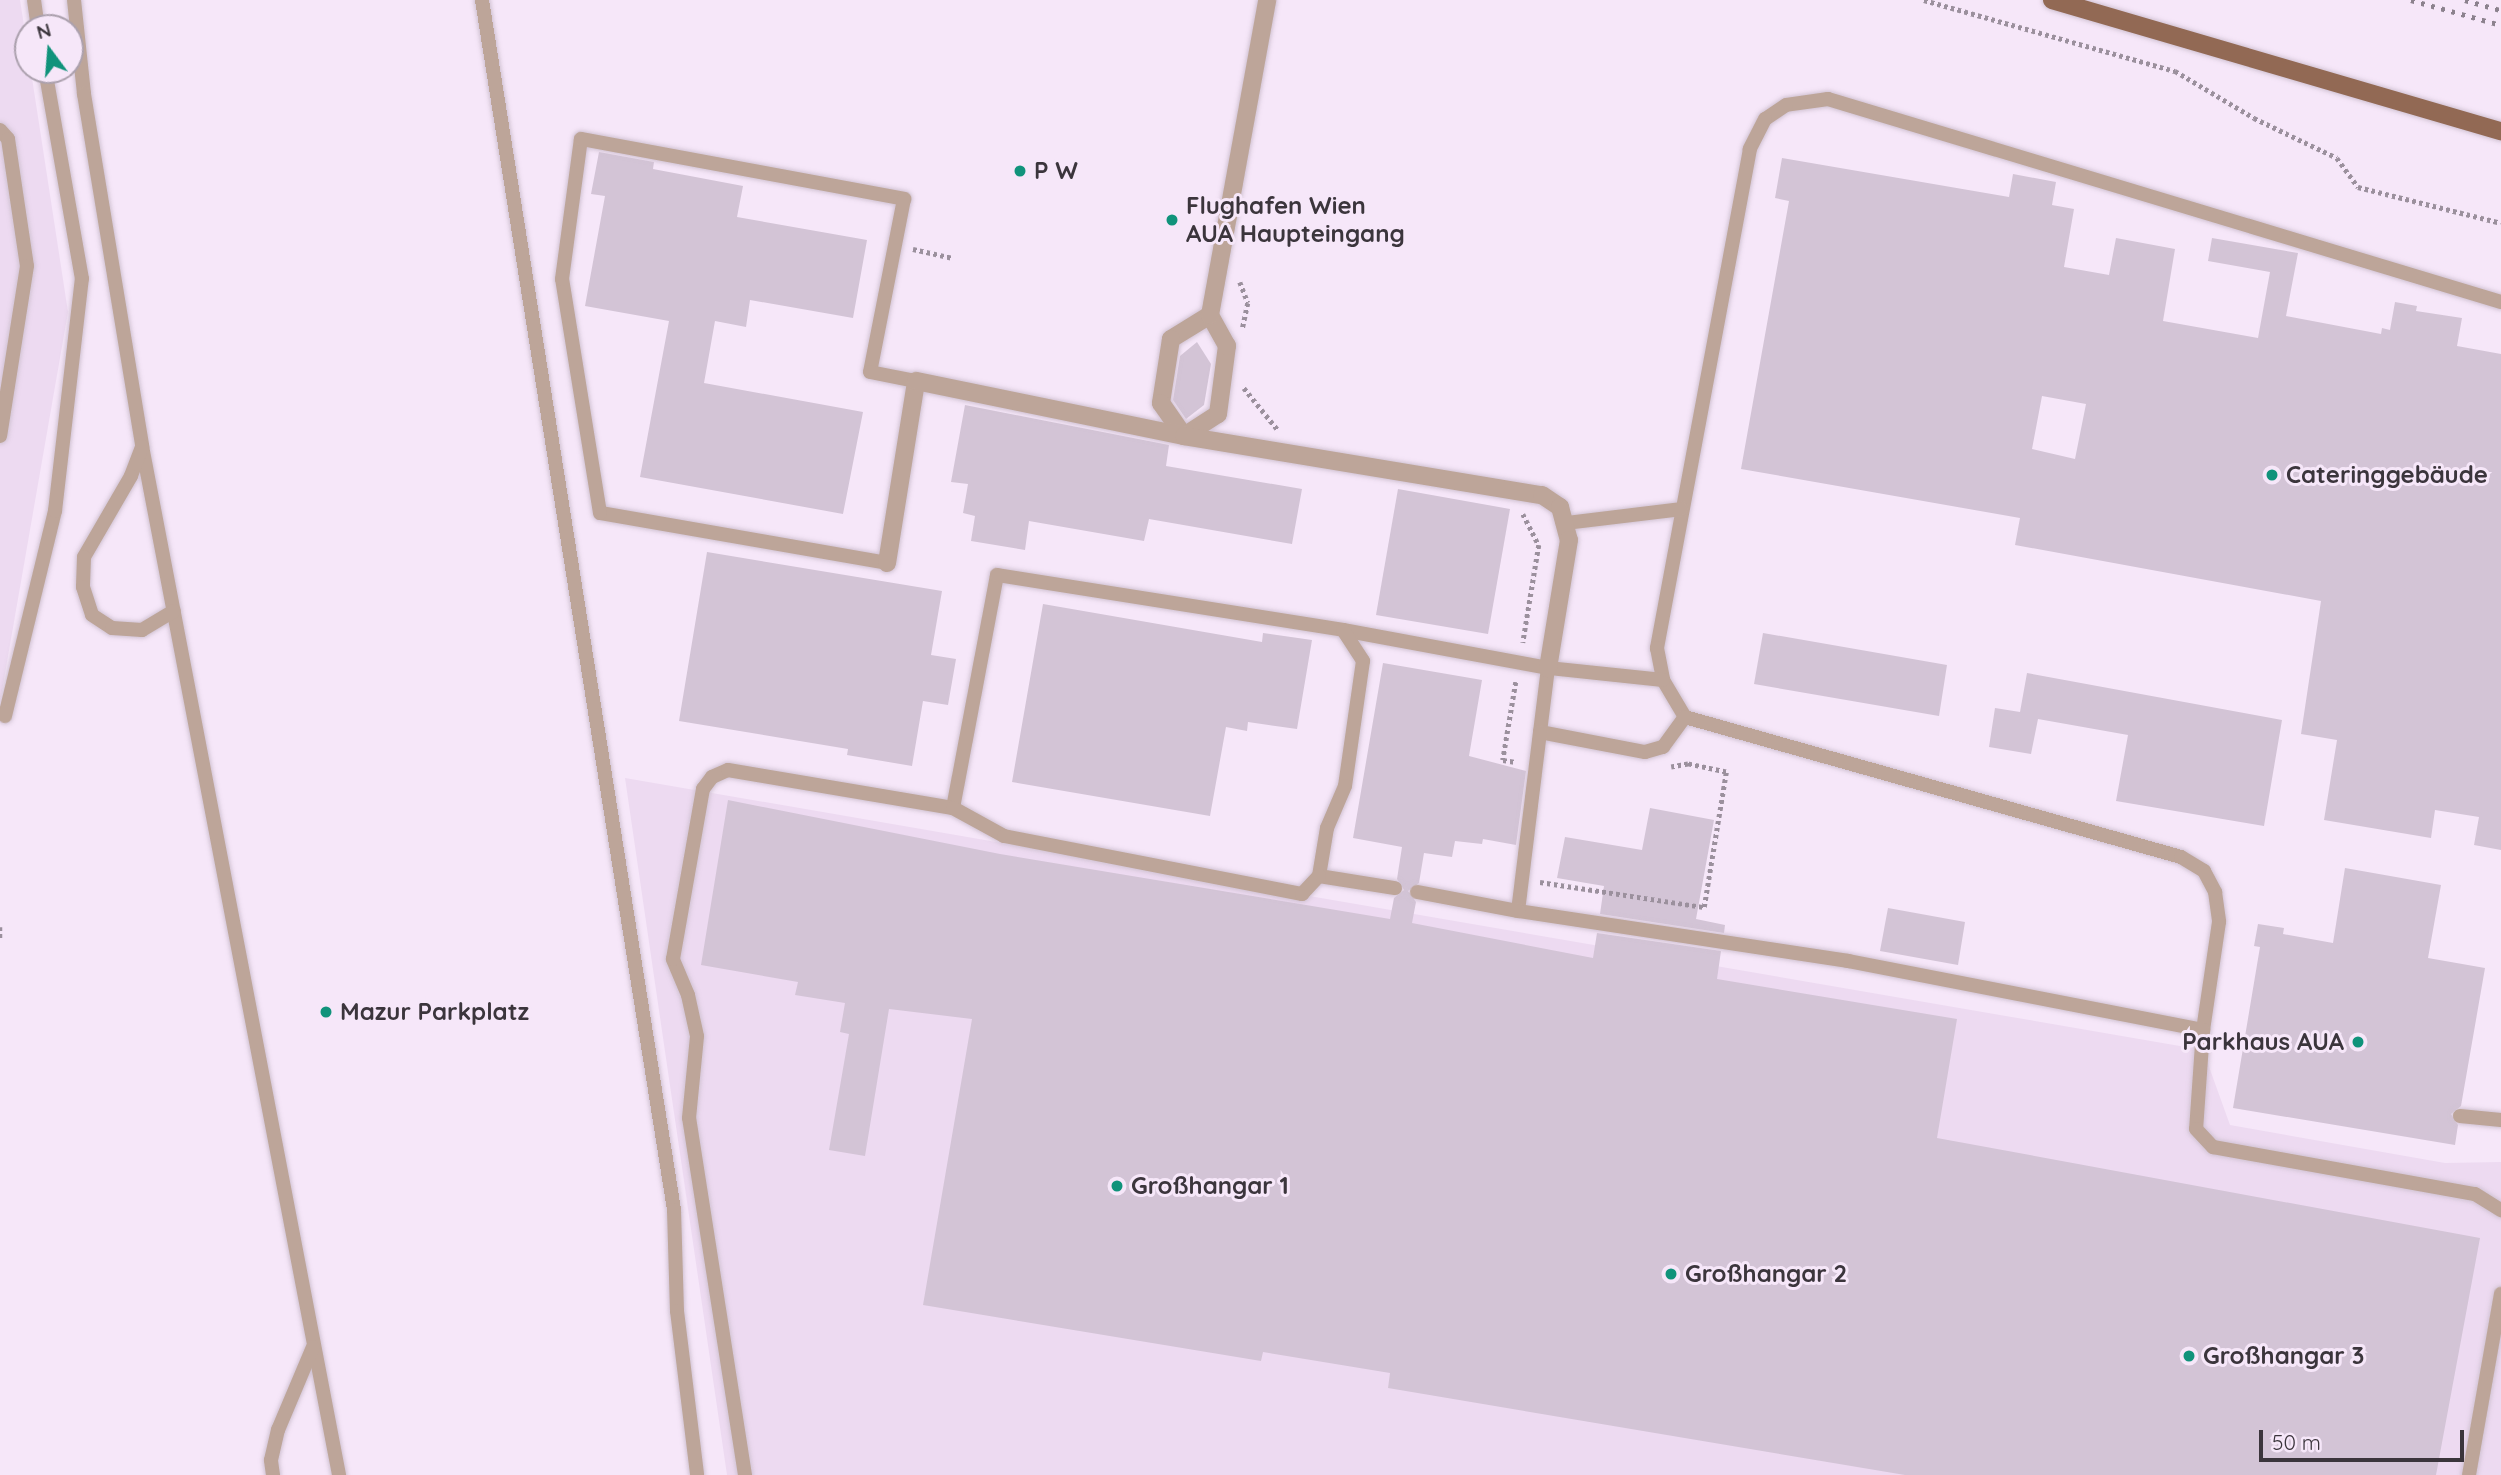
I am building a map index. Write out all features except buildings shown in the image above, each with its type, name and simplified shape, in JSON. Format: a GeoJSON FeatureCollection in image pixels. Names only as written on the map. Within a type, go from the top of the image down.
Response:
{"type":"FeatureCollection","features":[{"type":"Feature","properties":{"kind":"main road"},"geometry":{"type":"LineString","coordinates":[[2052,0],[2501,131]]}},
{"type":"Feature","properties":{"kind":"street"},"geometry":{"type":"LineString","coordinates":[[1184,436],[1218,414],[1227,346],[1210,315],[1267,0]]}},
{"type":"Feature","properties":{"kind":"street"},"geometry":{"type":"LineString","coordinates":[[1184,436],[1161,403],[1171,339],[1210,315]]}},
{"type":"Feature","properties":{"kind":"street"},"geometry":{"type":"LineString","coordinates":[[887,563],[916,382],[1184,436],[1542,495],[1560,507],[1569,540],[1548,668]]}},
{"type":"Feature","properties":{"kind":"lane"},"geometry":{"type":"LineString","coordinates":[[74,0],[84,94],[142,446],[339,1475]]}},
{"type":"Feature","properties":{"kind":"lane"},"geometry":{"type":"LineString","coordinates":[[482,0],[671,1187],[677,1311],[697,1475]]}},
{"type":"Feature","properties":{"kind":"lane"},"geometry":{"type":"LineString","coordinates":[[5,716],[55,512],[82,279],[47,84]]}},
{"type":"Feature","properties":{"kind":"lane"},"geometry":{"type":"LineString","coordinates":[[2501,302],[1828,99],[1811,99],[1786,106],[1765,120],[1750,149],[1657,648],[1663,680],[1685,718],[2181,857],[2204,871],[2215,892],[2219,922],[2203,1030],[2196,1129],[2213,1147],[2475,1194],[2501,1210]]}},
{"type":"Feature","properties":{"kind":"lane"},"geometry":{"type":"LineString","coordinates":[[0,130],[8,139],[27,266],[0,436]]}},
{"type":"Feature","properties":{"kind":"lane"},"geometry":{"type":"LineString","coordinates":[[887,563],[600,513],[562,278],[581,139],[904,200],[870,372],[916,382]]}},
{"type":"Feature","properties":{"kind":"lane"},"geometry":{"type":"LineString","coordinates":[[142,446],[131,476],[83,557],[83,587],[92,614],[113,628],[142,630],[174,611]]}},
{"type":"Feature","properties":{"kind":"lane"},"geometry":{"type":"LineString","coordinates":[[1566,523],[1681,509]]}},
{"type":"Feature","properties":{"kind":"lane"},"geometry":{"type":"LineString","coordinates":[[953,808],[997,575],[1343,630],[1548,668],[1663,680]]}},
{"type":"Feature","properties":{"kind":"lane"},"geometry":{"type":"LineString","coordinates":[[745,1475],[689,1118],[697,1036],[688,995],[673,959],[704,789],[712,777],[728,770],[953,808],[1004,836],[1302,894],[1319,876],[1327,828],[1345,786],[1363,661],[1343,630]]}},
{"type":"Feature","properties":{"kind":"lane"},"geometry":{"type":"LineString","coordinates":[[1518,911],[1548,668]]}},
{"type":"Feature","properties":{"kind":"lane"},"geometry":{"type":"LineString","coordinates":[[1540,732],[1645,752],[1663,747],[1685,718]]}},
{"type":"Feature","properties":{"kind":"lane"},"geometry":{"type":"LineString","coordinates":[[1319,876],[1395,888]]}},
{"type":"Feature","properties":{"kind":"lane"},"geometry":{"type":"LineString","coordinates":[[1417,892],[1518,911],[1848,961],[2203,1030]]}},
{"type":"Feature","properties":{"kind":"lane"},"geometry":{"type":"LineString","coordinates":[[2460,1116],[2501,1120]]}},
{"type":"Feature","properties":{"kind":"lane"},"geometry":{"type":"LineString","coordinates":[[2469,1475],[2501,1294]]}},
{"type":"Feature","properties":{"kind":"lane"},"geometry":{"type":"LineString","coordinates":[[273,1475],[271,1460],[278,1430],[314,1346]]}},
{"type":"Feature","properties":{"kind":"path"},"geometry":{"type":"LineString","coordinates":[[1924,0],[2175,71],[2254,118],[2337,158],[2358,187],[2501,223]]}},
{"type":"Feature","properties":{"kind":"path"},"geometry":{"type":"LineString","coordinates":[[895,245],[953,258]]}},
{"type":"Feature","properties":{"kind":"path"},"geometry":{"type":"LineString","coordinates":[[1522,880],[1704,907],[1727,772],[1689,764],[1668,767]]}},
{"type":"Feature","properties":{"kind":"path"},"geometry":{"type":"LineString","coordinates":[[0,927],[0,939]]}},
{"type":"Feature","properties":{"kind":"shaded area"},"geometry":{"type":"Polygon","coordinates":[[[0,0],[20,0],[22,14],[14,14],[14,84],[33,84],[68,312],[0,702],[0,0]]]}},
{"type":"Feature","properties":{"kind":"shaded area"},"geometry":{"type":"Polygon","coordinates":[[[625,778],[2203,1050],[2230,1125],[2445,1163],[2501,1162],[2501,1475],[727,1475],[625,778]]]}},
{"type":"Feature","properties":{"kind":"railway"},"geometry":{"type":"LineString","coordinates":[[2411,0],[2501,25]]}},
{"type":"Feature","properties":{"kind":"railway"},"geometry":{"type":"LineString","coordinates":[[2465,0],[2501,10]]}},
{"type":"Feature","properties":{"kind":"place","name":"P W"},"geometry":{"type":"Point","coordinates":[1020,171]}},
{"type":"Feature","properties":{"kind":"place","name":"Flughafen Wien AUA Haupteingang"},"geometry":{"type":"Point","coordinates":[1172,220]}},
{"type":"Feature","properties":{"kind":"place","name":"Cateringgebäude"},"geometry":{"type":"Point","coordinates":[2272,475]}},
{"type":"Feature","properties":{"kind":"place","name":"Mazur Parkplatz"},"geometry":{"type":"Point","coordinates":[326,1012]}},
{"type":"Feature","properties":{"kind":"place","name":"Parkhaus AUA"},"geometry":{"type":"Point","coordinates":[2358,1042]}},
{"type":"Feature","properties":{"kind":"place","name":"Großhangar 1"},"geometry":{"type":"Point","coordinates":[1117,1186]}},
{"type":"Feature","properties":{"kind":"place","name":"Großhangar 2"},"geometry":{"type":"Point","coordinates":[1671,1274]}},
{"type":"Feature","properties":{"kind":"place","name":"Großhangar 3"},"geometry":{"type":"Point","coordinates":[2189,1356]}}]}
